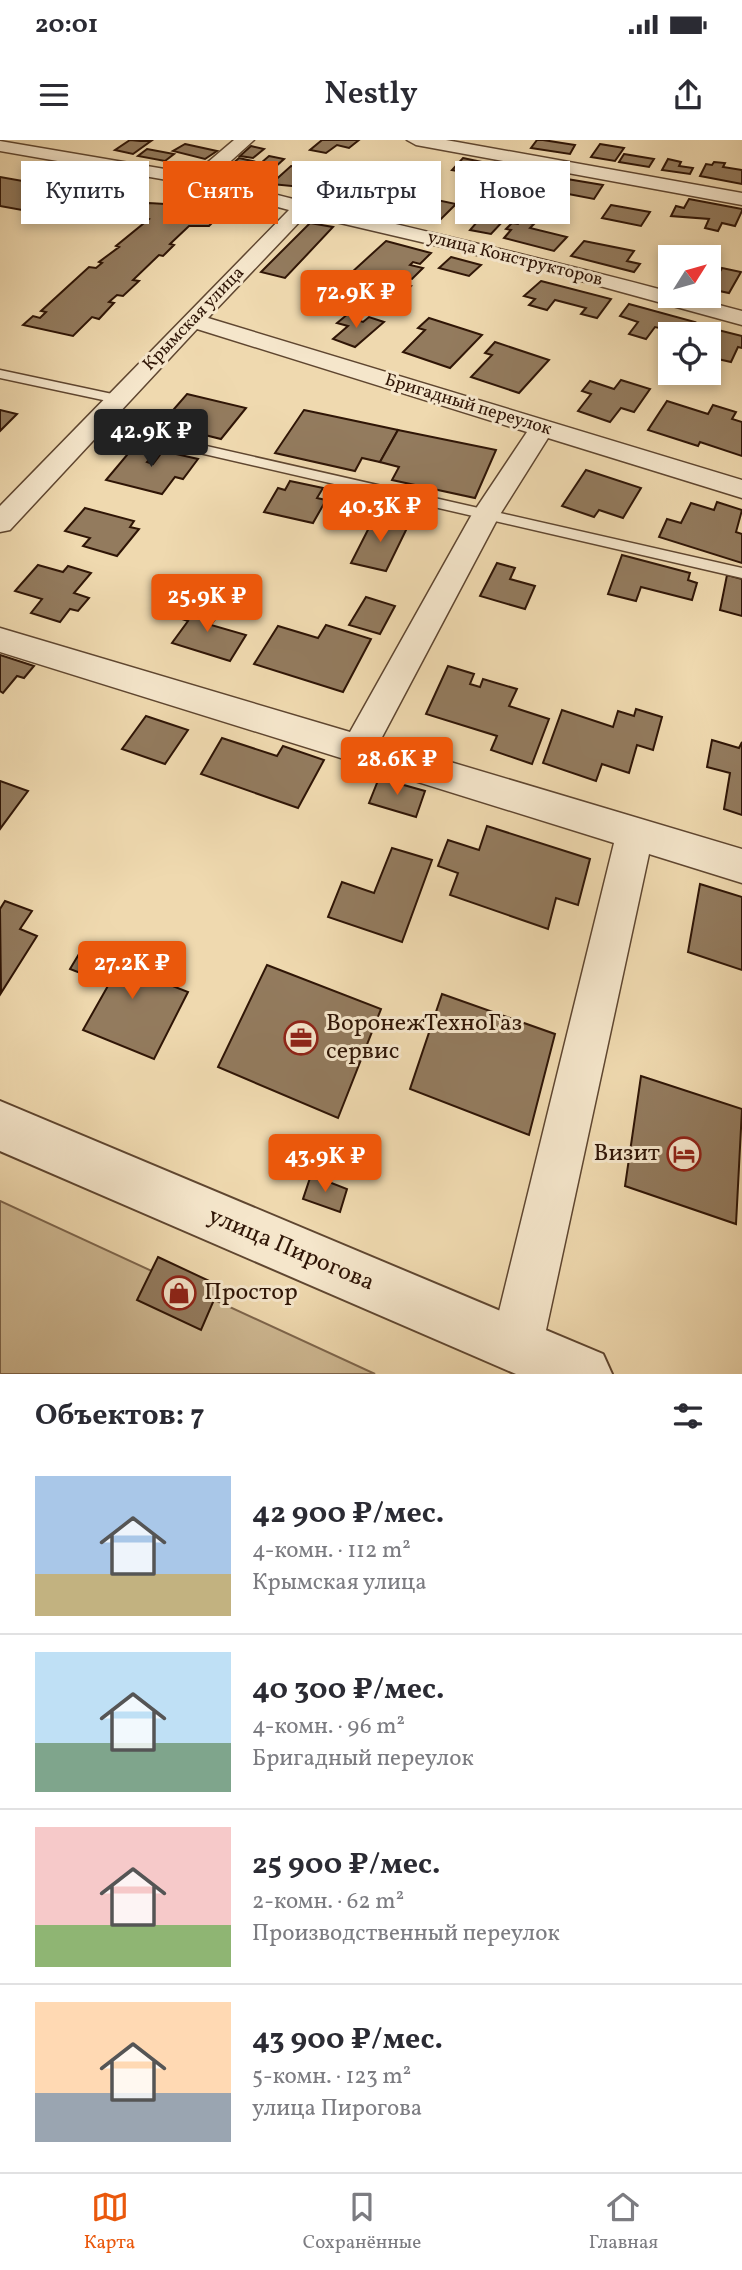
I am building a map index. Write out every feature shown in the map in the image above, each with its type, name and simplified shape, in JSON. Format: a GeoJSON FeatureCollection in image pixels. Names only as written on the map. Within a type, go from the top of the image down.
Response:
{"type":"FeatureCollection","features":[{"type":"Feature","properties":{"kind":"street"},"geometry":{"type":"LineString","coordinates":[[220,161],[245,140]]}},
{"type":"Feature","properties":{"kind":"street"},"geometry":{"type":"LineString","coordinates":[[416,140],[742,199]]}},
{"type":"Feature","properties":{"kind":"street","name":"улица Конструкторов"},"geometry":{"type":"LineString","coordinates":[[0,146],[163,174]]}},
{"type":"Feature","properties":{"kind":"street","name":"Крымская улица"},"geometry":{"type":"LineString","coordinates":[[0,523],[292,218]]}},
{"type":"Feature","properties":{"kind":"street","name":"улица Конструкторов"},"geometry":{"type":"LineString","coordinates":[[370,224],[550,266],[742,318]]}},
{"type":"Feature","properties":{"kind":"street","name":"Бригадный переулок"},"geometry":{"type":"LineString","coordinates":[[193,321],[742,489]]}},
{"type":"Feature","properties":{"kind":"street"},"geometry":{"type":"LineString","coordinates":[[359,748],[485,516],[542,428]]}},
{"type":"Feature","properties":{"kind":"street"},"geometry":{"type":"LineString","coordinates":[[0,640],[742,866]]}},
{"type":"Feature","properties":{"kind":"street"},"geometry":{"type":"LineString","coordinates":[[517,1344],[635,833]]}},
{"type":"Feature","properties":{"kind":"street","name":"улица Пирогова"},"geometry":{"type":"LineString","coordinates":[[0,1126],[583,1374]]}},
{"type":"Feature","properties":{"kind":"lane"},"geometry":{"type":"LineString","coordinates":[[0,374],[117,399]]}},
{"type":"Feature","properties":{"kind":"lane"},"geometry":{"type":"LineString","coordinates":[[92,424],[742,573]]}},
{"type":"Feature","properties":{"kind":"shaded area"},"geometry":{"type":"Polygon","coordinates":[[[0,1201],[375,1374],[0,1374],[0,1201]]]}},
{"type":"Feature","properties":{"kind":"building"},"geometry":{"type":"Polygon","coordinates":[[[130,140],[151,141],[133,154],[115,150],[130,140]]]}},
{"type":"Feature","properties":{"kind":"building"},"geometry":{"type":"Polygon","coordinates":[[[322,140],[359,140],[349,148],[337,145],[326,153],[310,150],[322,140]]]}},
{"type":"Feature","properties":{"kind":"building"},"geometry":{"type":"Polygon","coordinates":[[[537,140],[575,145],[570,154],[531,148],[537,140]]]}},
{"type":"Feature","properties":{"kind":"building"},"geometry":{"type":"Polygon","coordinates":[[[185,144],[217,151],[205,159],[173,151],[185,144]]]}},
{"type":"Feature","properties":{"kind":"building"},"geometry":{"type":"Polygon","coordinates":[[[600,144],[624,148],[615,161],[591,157],[600,144]]]}},
{"type":"Feature","properties":{"kind":"building"},"geometry":{"type":"Polygon","coordinates":[[[251,146],[264,149],[253,158],[240,156],[251,146]]]}},
{"type":"Feature","properties":{"kind":"building"},"geometry":{"type":"Polygon","coordinates":[[[147,149],[174,154],[165,161],[138,156],[147,149]]]}},
{"type":"Feature","properties":{"kind":"building"},"geometry":{"type":"Polygon","coordinates":[[[624,154],[654,159],[649,167],[619,162],[624,154]]]}},
{"type":"Feature","properties":{"kind":"building"},"geometry":{"type":"Polygon","coordinates":[[[269,156],[284,159],[278,164],[278,161],[263,161],[269,156]]]}},
{"type":"Feature","properties":{"kind":"building"},"geometry":{"type":"Polygon","coordinates":[[[668,159],[681,162],[679,166],[693,168],[690,174],[662,170],[668,159]]]}},
{"type":"Feature","properties":{"kind":"building"},"geometry":{"type":"Polygon","coordinates":[[[714,162],[725,163],[723,167],[742,170],[742,184],[700,176],[706,164],[712,165],[714,162]]]}},
{"type":"Feature","properties":{"kind":"building"},"geometry":{"type":"Polygon","coordinates":[[[292,166],[292,186],[278,185],[278,178],[292,166]]]}},
{"type":"Feature","properties":{"kind":"building"},"geometry":{"type":"Polygon","coordinates":[[[0,177],[21,181],[21,210],[0,206],[0,177]]]}},
{"type":"Feature","properties":{"kind":"building"},"geometry":{"type":"Polygon","coordinates":[[[570,180],[603,185],[594,199],[570,194],[570,180]]]}},
{"type":"Feature","properties":{"kind":"building"},"geometry":{"type":"Polygon","coordinates":[[[689,199],[742,211],[735,226],[722,223],[718,231],[705,228],[709,219],[671,216],[676,206],[684,208],[689,199]]]}},
{"type":"Feature","properties":{"kind":"building"},"geometry":{"type":"Polygon","coordinates":[[[441,201],[455,205],[441,219],[441,201]]]}},
{"type":"Feature","properties":{"kind":"building"},"geometry":{"type":"Polygon","coordinates":[[[149,203],[163,204],[163,224],[211,224],[189,226],[170,244],[174,245],[163,256],[159,255],[133,280],[139,281],[123,296],[117,295],[109,302],[114,303],[99,319],[92,317],[73,336],[23,325],[33,316],[40,318],[46,312],[41,311],[89,267],[96,268],[102,263],[99,262],[119,247],[116,246],[143,224],[149,224],[149,203]]]}},
{"type":"Feature","properties":{"kind":"building"},"geometry":{"type":"Polygon","coordinates":[[[611,205],[650,212],[641,226],[602,218],[611,205]]]}},
{"type":"Feature","properties":{"kind":"building"},"geometry":{"type":"Polygon","coordinates":[[[309,224],[333,227],[285,278],[261,272],[309,224]]]}},
{"type":"Feature","properties":{"kind":"building"},"geometry":{"type":"Polygon","coordinates":[[[475,224],[500,224],[491,234],[470,230],[475,224]]]}},
{"type":"Feature","properties":{"kind":"building"},"geometry":{"type":"Polygon","coordinates":[[[511,224],[534,224],[530,228],[567,237],[554,251],[504,238],[511,230],[506,229],[511,224]]]}},
{"type":"Feature","properties":{"kind":"building"},"geometry":{"type":"Polygon","coordinates":[[[386,241],[431,253],[420,264],[413,262],[410,265],[423,268],[412,279],[398,275],[395,278],[401,280],[398,283],[411,286],[397,300],[339,284],[386,241]]]}},
{"type":"Feature","properties":{"kind":"building"},"geometry":{"type":"Polygon","coordinates":[[[584,241],[634,251],[627,261],[640,264],[634,272],[571,256],[584,241]]]}},
{"type":"Feature","properties":{"kind":"building"},"geometry":{"type":"Polygon","coordinates":[[[451,257],[481,265],[469,276],[439,268],[451,257]]]}},
{"type":"Feature","properties":{"kind":"building"},"geometry":{"type":"Polygon","coordinates":[[[721,270],[741,272],[729,293],[721,291],[721,270]]]}},
{"type":"Feature","properties":{"kind":"building"},"geometry":{"type":"Polygon","coordinates":[[[541,281],[611,299],[597,318],[581,314],[586,308],[555,300],[547,310],[529,305],[535,299],[524,296],[541,281]]]}},
{"type":"Feature","properties":{"kind":"building"},"geometry":{"type":"Polygon","coordinates":[[[629,304],[695,322],[658,322],[658,328],[655,327],[646,339],[629,334],[638,322],[620,316],[629,304]]]}},
{"type":"Feature","properties":{"kind":"building"},"geometry":{"type":"Polygon","coordinates":[[[349,313],[358,316],[354,319],[363,322],[369,317],[384,322],[355,347],[333,339],[348,326],[337,323],[349,313]]]}},
{"type":"Feature","properties":{"kind":"building"},"geometry":{"type":"Polygon","coordinates":[[[429,318],[482,335],[450,368],[403,352],[425,330],[418,328],[429,318]]]}},
{"type":"Feature","properties":{"kind":"building"},"geometry":{"type":"Polygon","coordinates":[[[721,331],[742,336],[742,348],[738,347],[731,362],[721,360],[721,331]]]}},
{"type":"Feature","properties":{"kind":"building"},"geometry":{"type":"Polygon","coordinates":[[[495,342],[549,360],[519,393],[471,377],[492,355],[485,353],[495,342]]]}},
{"type":"Feature","properties":{"kind":"building"},"geometry":{"type":"Polygon","coordinates":[[[621,380],[650,389],[634,412],[621,408],[610,422],[578,411],[591,394],[582,391],[590,381],[614,389],[621,380]]]}},
{"type":"Feature","properties":{"kind":"building"},"geometry":{"type":"Polygon","coordinates":[[[187,394],[246,408],[221,439],[161,424],[187,394]]]}},
{"type":"Feature","properties":{"kind":"building"},"geometry":{"type":"Polygon","coordinates":[[[667,401],[708,414],[713,405],[736,412],[732,419],[742,422],[742,456],[700,442],[698,446],[648,430],[667,401]]]}},
{"type":"Feature","properties":{"kind":"building"},"geometry":{"type":"Polygon","coordinates":[[[0,410],[17,414],[0,431],[0,410]]]}},
{"type":"Feature","properties":{"kind":"building"},"geometry":{"type":"Polygon","coordinates":[[[304,410],[398,430],[380,462],[362,458],[355,471],[275,453],[304,410]]]}},
{"type":"Feature","properties":{"kind":"building"},"geometry":{"type":"Polygon","coordinates":[[[398,430],[496,450],[475,498],[392,480],[399,467],[380,462],[398,430]]]}},
{"type":"Feature","properties":{"kind":"building"},"geometry":{"type":"Polygon","coordinates":[[[137,443],[159,448],[147,462],[153,464],[163,451],[198,459],[183,479],[175,477],[162,494],[106,480],[137,443]]]}},
{"type":"Feature","properties":{"kind":"building"},"geometry":{"type":"Polygon","coordinates":[[[586,470],[641,488],[623,518],[599,510],[594,517],[562,506],[586,470]]]}},
{"type":"Feature","properties":{"kind":"building"},"geometry":{"type":"Polygon","coordinates":[[[290,481],[323,488],[317,498],[326,500],[313,523],[264,512],[278,488],[285,490],[290,481]]]}},
{"type":"Feature","properties":{"kind":"building"},"geometry":{"type":"Polygon","coordinates":[[[717,502],[742,510],[736,532],[742,534],[742,563],[659,537],[667,519],[681,523],[691,503],[714,510],[717,502]]]}},
{"type":"Feature","properties":{"kind":"building"},"geometry":{"type":"Polygon","coordinates":[[[85,508],[134,521],[130,527],[139,529],[117,556],[83,546],[90,538],[65,531],[85,508]]]}},
{"type":"Feature","properties":{"kind":"building"},"geometry":{"type":"Polygon","coordinates":[[[375,516],[409,524],[386,571],[351,563],[375,516]]]}},
{"type":"Feature","properties":{"kind":"building"},"geometry":{"type":"Polygon","coordinates":[[[622,555],[690,573],[688,580],[697,583],[692,600],[641,587],[636,601],[608,594],[622,555]]]}},
{"type":"Feature","properties":{"kind":"building"},"geometry":{"type":"Polygon","coordinates":[[[497,563],[515,568],[510,579],[535,586],[525,609],[480,596],[497,563]]]}},
{"type":"Feature","properties":{"kind":"building"},"geometry":{"type":"Polygon","coordinates":[[[38,565],[63,572],[68,566],[91,573],[74,593],[89,598],[78,611],[70,609],[60,622],[31,613],[42,599],[15,591],[38,565]]]}},
{"type":"Feature","properties":{"kind":"building"},"geometry":{"type":"Polygon","coordinates":[[[727,575],[742,579],[742,616],[720,610],[727,575]]]}},
{"type":"Feature","properties":{"kind":"building"},"geometry":{"type":"Polygon","coordinates":[[[366,597],[395,606],[380,634],[349,625],[366,597]]]}},
{"type":"Feature","properties":{"kind":"building"},"geometry":{"type":"Polygon","coordinates":[[[190,603],[220,612],[211,625],[246,635],[230,661],[172,643],[188,621],[179,618],[190,603]]]}},
{"type":"Feature","properties":{"kind":"building"},"geometry":{"type":"Polygon","coordinates":[[[326,625],[371,639],[343,692],[254,664],[278,626],[318,638],[326,625]]]}},
{"type":"Feature","properties":{"kind":"building"},"geometry":{"type":"Polygon","coordinates":[[[0,655],[34,666],[24,678],[17,676],[3,693],[0,691],[0,655]]]}},
{"type":"Feature","properties":{"kind":"building"},"geometry":{"type":"Polygon","coordinates":[[[448,666],[474,674],[470,684],[480,687],[483,679],[517,689],[509,706],[549,719],[532,764],[491,750],[497,736],[426,714],[448,666]]]}},
{"type":"Feature","properties":{"kind":"building"},"geometry":{"type":"Polygon","coordinates":[[[636,709],[662,717],[653,750],[637,745],[629,773],[602,764],[596,781],[543,763],[562,710],[613,727],[618,711],[634,716],[636,709]]]}},
{"type":"Feature","properties":{"kind":"building"},"geometry":{"type":"Polygon","coordinates":[[[146,716],[188,730],[165,764],[122,749],[146,716]]]}},
{"type":"Feature","properties":{"kind":"building"},"geometry":{"type":"Polygon","coordinates":[[[222,738],[277,756],[283,746],[324,760],[298,808],[201,774],[222,738]]]}},
{"type":"Feature","properties":{"kind":"building"},"geometry":{"type":"Polygon","coordinates":[[[712,740],[739,748],[742,742],[742,815],[724,809],[730,773],[707,767],[712,740]]]}},
{"type":"Feature","properties":{"kind":"building"},"geometry":{"type":"Polygon","coordinates":[[[379,778],[425,791],[416,817],[369,803],[379,778]]]}},
{"type":"Feature","properties":{"kind":"building"},"geometry":{"type":"Polygon","coordinates":[[[0,781],[28,791],[0,829],[0,781]]]}},
{"type":"Feature","properties":{"kind":"building"},"geometry":{"type":"Polygon","coordinates":[[[487,826],[590,859],[578,905],[556,898],[548,929],[450,895],[458,873],[438,866],[448,840],[479,850],[487,826]]]}},
{"type":"Feature","properties":{"kind":"building"},"geometry":{"type":"Polygon","coordinates":[[[392,848],[432,860],[402,942],[328,917],[342,882],[374,893],[392,848]]]}},
{"type":"Feature","properties":{"kind":"building"},"geometry":{"type":"Polygon","coordinates":[[[700,884],[742,897],[742,970],[688,952],[700,884]]]}},
{"type":"Feature","properties":{"kind":"building"},"geometry":{"type":"Polygon","coordinates":[[[5,901],[32,911],[20,929],[37,936],[1,993],[0,909],[5,901]]]}},
{"type":"Feature","properties":{"kind":"building"},"geometry":{"type":"Polygon","coordinates":[[[82,949],[118,963],[125,952],[177,972],[170,985],[188,992],[154,1059],[83,1030],[109,984],[70,969],[82,949]]]}},
{"type":"Feature","properties":{"kind":"building","name":"ВоронежТехноГаз сервис"},"geometry":{"type":"Polygon","coordinates":[[[267,965],[381,1009],[338,1118],[218,1067],[267,965]]]}},
{"type":"Feature","properties":{"kind":"building"},"geometry":{"type":"Polygon","coordinates":[[[442,994],[555,1034],[529,1135],[410,1089],[442,994]]]}},
{"type":"Feature","properties":{"kind":"building"},"geometry":{"type":"Polygon","coordinates":[[[641,1076],[742,1109],[736,1224],[625,1186],[641,1076]]]}},
{"type":"Feature","properties":{"kind":"building"},"geometry":{"type":"Polygon","coordinates":[[[311,1175],[347,1189],[340,1212],[303,1199],[311,1175]]]}},
{"type":"Feature","properties":{"kind":"building","name":"Простор"},"geometry":{"type":"Polygon","coordinates":[[[158,1257],[220,1286],[201,1330],[137,1300],[158,1257]]]}},
{"type":"Feature","properties":{"kind":"place","name":"ВоронежТехноГаз сервис"},"geometry":{"type":"Point","coordinates":[301,1038]}},
{"type":"Feature","properties":{"kind":"place","name":"Визит"},"geometry":{"type":"Point","coordinates":[684,1154]}},
{"type":"Feature","properties":{"kind":"place","name":"Простор"},"geometry":{"type":"Point","coordinates":[179,1293]}}]}
